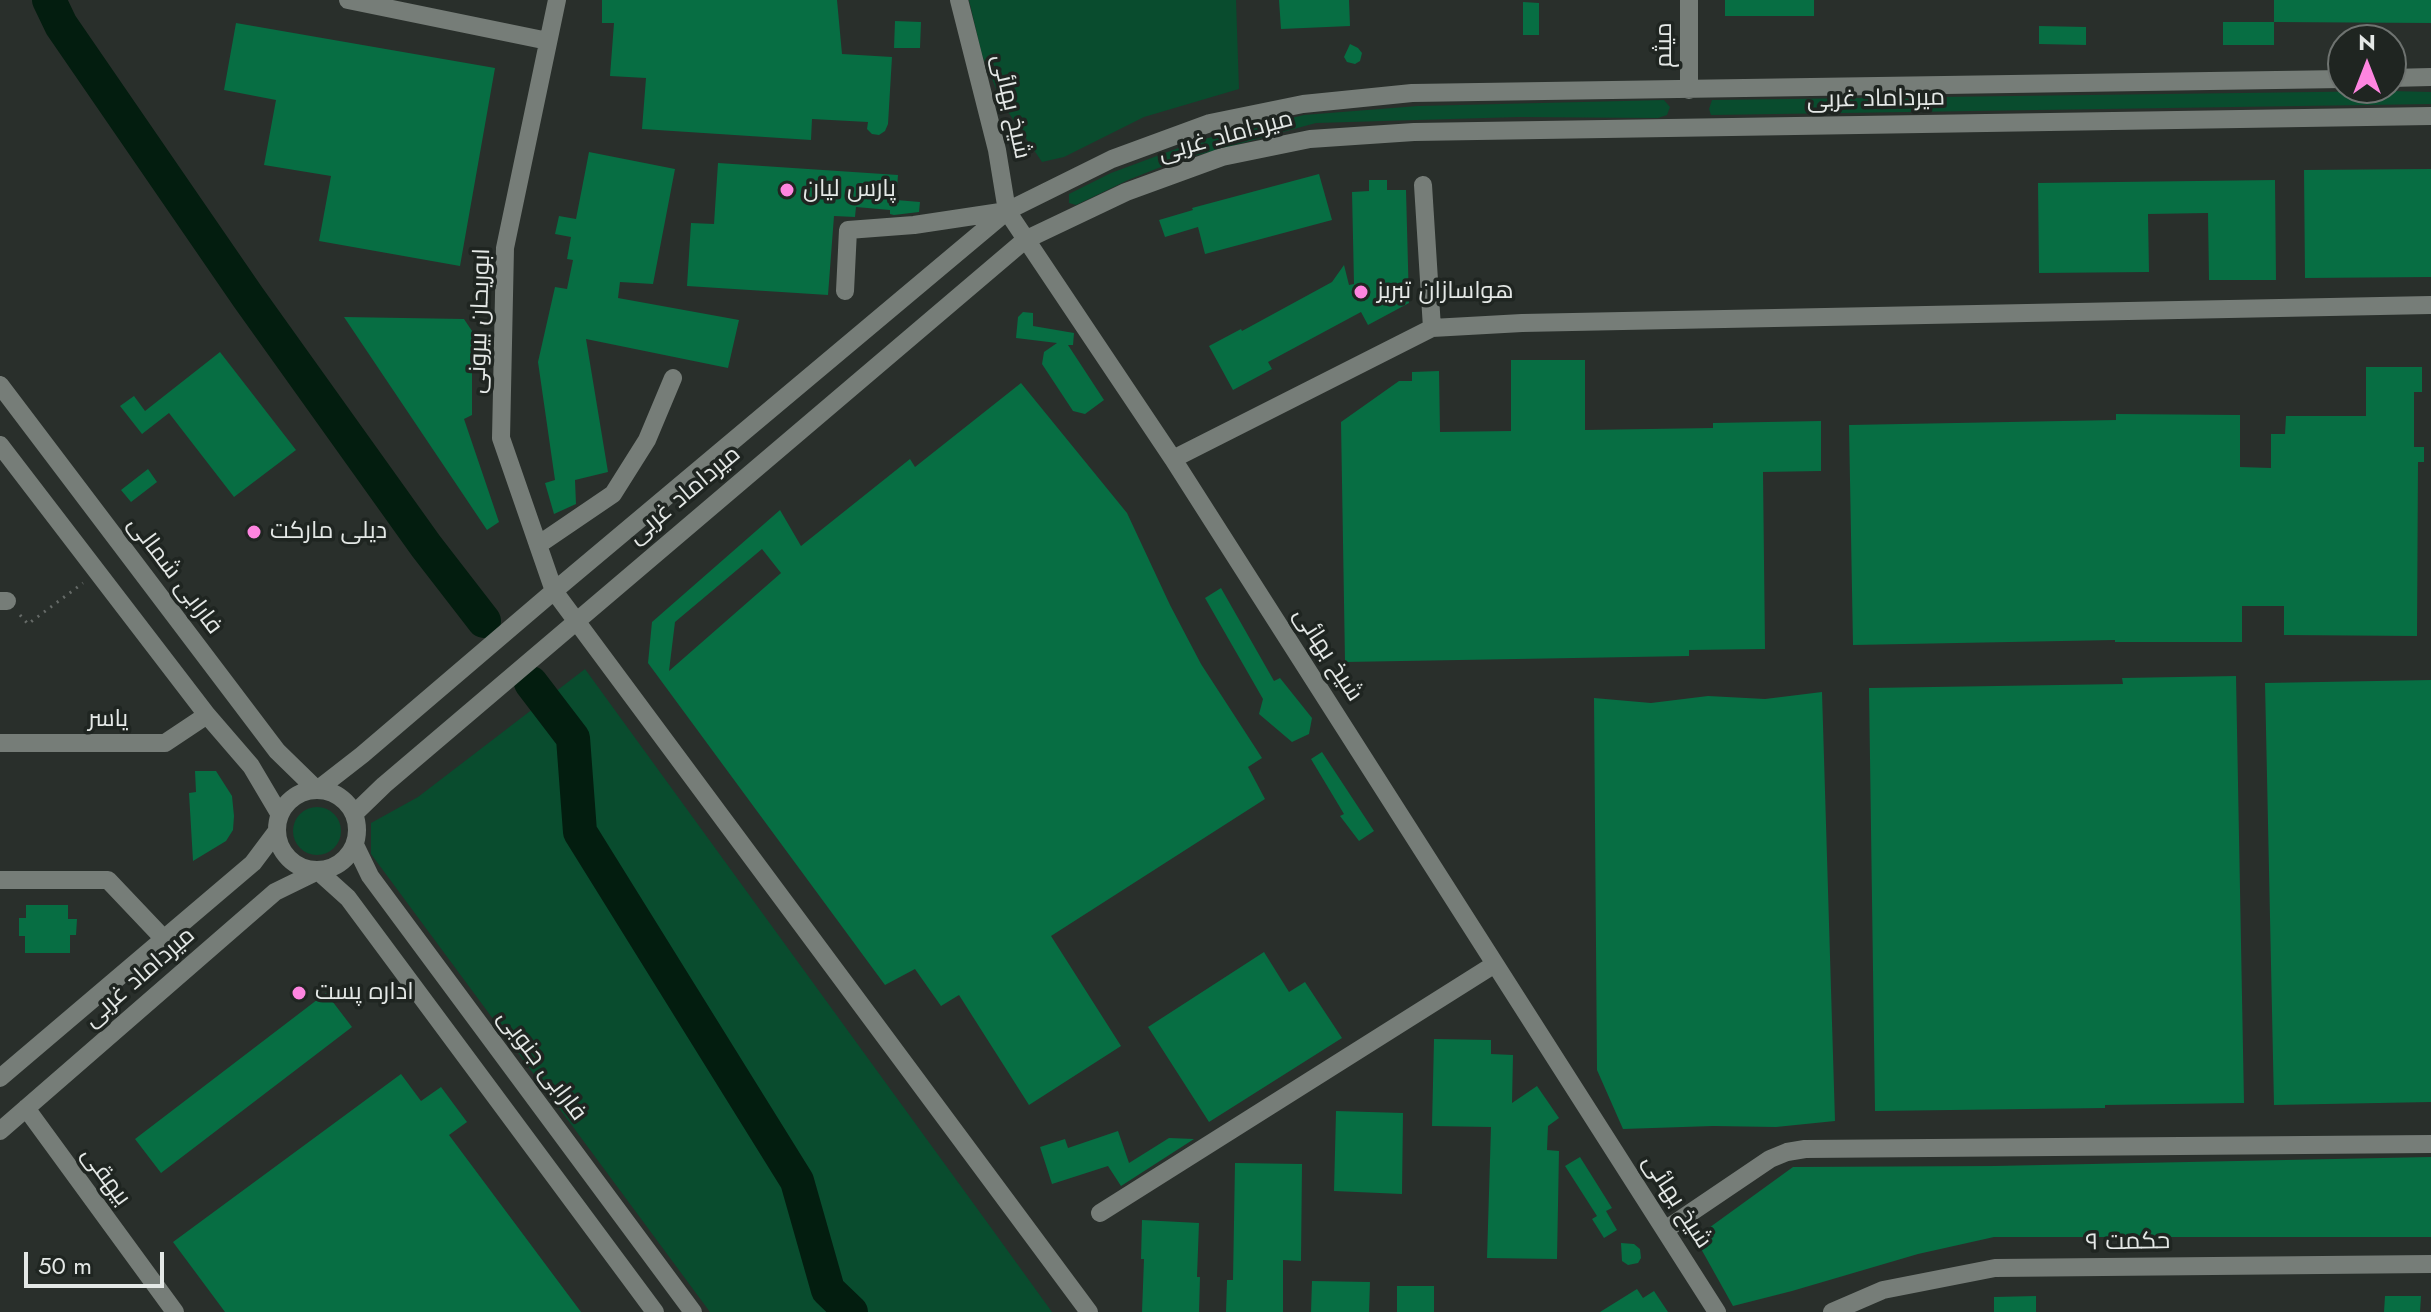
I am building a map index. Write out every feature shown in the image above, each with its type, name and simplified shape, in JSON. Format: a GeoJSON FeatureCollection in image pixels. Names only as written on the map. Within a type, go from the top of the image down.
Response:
{"type":"FeatureCollection","features":[{"type":"Feature","properties":{"kind":"street"},"geometry":{"type":"LineString","coordinates":[[348,0],[548,41]]}},
{"type":"Feature","properties":{"kind":"street","name":"ابوریحان بیرونی"},"geometry":{"type":"LineString","coordinates":[[557,0],[505,248],[501,438],[554,591],[1089,1312]]}},
{"type":"Feature","properties":{"kind":"street","name":"شیخ بهائی"},"geometry":{"type":"LineString","coordinates":[[959,0],[997,150],[1007,211],[1173,459],[1717,1312]]}},
{"type":"Feature","properties":{"kind":"street","name":"میثم"},"geometry":{"type":"LineString","coordinates":[[1689,0],[1689,90]]}},
{"type":"Feature","properties":{"kind":"street"},"geometry":{"type":"LineString","coordinates":[[2407,78],[2431,77]]}},
{"type":"Feature","properties":{"kind":"street","name":"میرداماد غربی"},"geometry":{"type":"LineString","coordinates":[[317,790],[1007,211],[1112,159],[1210,123],[1303,104],[1412,93],[2327,79]]}},
{"type":"Feature","properties":{"kind":"street","name":"میرداماد غربی"},"geometry":{"type":"LineString","coordinates":[[354,814],[384,785],[1025,240],[1126,192],[1209,162],[1310,139],[1414,132],[2431,116]]}},
{"type":"Feature","properties":{"kind":"street"},"geometry":{"type":"LineString","coordinates":[[1423,185],[1432,328]]}},
{"type":"Feature","properties":{"kind":"street"},"geometry":{"type":"LineString","coordinates":[[845,291],[848,230],[914,225],[1007,211]]}},
{"type":"Feature","properties":{"kind":"street"},"geometry":{"type":"LineString","coordinates":[[1173,459],[1432,328],[1537,322],[2431,305]]}},
{"type":"Feature","properties":{"kind":"street"},"geometry":{"type":"LineString","coordinates":[[538,545],[613,494],[647,440],[673,378]]}},
{"type":"Feature","properties":{"kind":"street","name":"فارابی شمالی"},"geometry":{"type":"LineString","coordinates":[[0,385],[277,751],[317,790]]}},
{"type":"Feature","properties":{"kind":"street"},"geometry":{"type":"LineString","coordinates":[[0,445],[207,715],[251,766],[278,823],[279,844],[285,855],[305,869],[318,871],[340,864],[355,845],[357,824],[354,814],[339,797],[329,792],[317,790],[294,797],[285,805],[278,823]]}},
{"type":"Feature","properties":{"kind":"street","name":"یاسر"},"geometry":{"type":"LineString","coordinates":[[0,743],[165,743],[207,715]]}},
{"type":"Feature","properties":{"kind":"street","name":"میرداماد غربی"},"geometry":{"type":"LineString","coordinates":[[0,1078],[253,863],[278,823]]}},
{"type":"Feature","properties":{"kind":"street","name":"فارابی جنوبی"},"geometry":{"type":"LineString","coordinates":[[355,845],[370,876],[693,1312]]}},
{"type":"Feature","properties":{"kind":"street"},"geometry":{"type":"LineString","coordinates":[[318,871],[348,898],[655,1312]]}},
{"type":"Feature","properties":{"kind":"street","name":"میرداماد غربی"},"geometry":{"type":"LineString","coordinates":[[0,1131],[275,892],[318,871]]}},
{"type":"Feature","properties":{"kind":"street"},"geometry":{"type":"LineString","coordinates":[[0,880],[108,880],[164,939]]}},
{"type":"Feature","properties":{"kind":"street"},"geometry":{"type":"LineString","coordinates":[[1100,1213],[1495,964]]}},
{"type":"Feature","properties":{"kind":"street","name":"بیهقی"},"geometry":{"type":"LineString","coordinates":[[26,1108],[175,1312]]}},
{"type":"Feature","properties":{"kind":"street"},"geometry":{"type":"LineString","coordinates":[[1665,1230],[1770,1159],[1805,1149],[2431,1144]]}},
{"type":"Feature","properties":{"kind":"street","name":"حکمت ۹"},"geometry":{"type":"LineString","coordinates":[[1832,1312],[1883,1290],[1995,1268],[2431,1264]]}},
{"type":"Feature","properties":{"kind":"path"},"geometry":{"type":"LineString","coordinates":[[3,601],[28,624],[99,572]]}},
{"type":"Feature","properties":{"kind":"green space"},"geometry":{"type":"Polygon","coordinates":[[[969,0],[1236,0],[1239,89],[1144,117],[1064,157],[1042,162],[1002,103],[982,55],[969,0]]]}},
{"type":"Feature","properties":{"kind":"green space"},"geometry":{"type":"Polygon","coordinates":[[[2407,91],[2431,92],[2431,104],[1711,115],[1712,100],[2327,92],[2327,104],[2407,104],[2407,91]]]}},
{"type":"Feature","properties":{"kind":"green space"},"geometry":{"type":"Polygon","coordinates":[[[1664,100],[1670,107],[1667,115],[1658,118],[1519,117],[1316,123],[1176,161],[1076,205],[1069,203],[1069,194],[1111,173],[1200,140],[1304,115],[1418,106],[1664,100]]]}},
{"type":"Feature","properties":{"kind":"green space"},"geometry":{"type":"Polygon","coordinates":[[[585,669],[1052,1312],[710,1312],[371,854],[371,823],[418,797],[585,669]]]}},
{"type":"Feature","properties":{"kind":"green space"},"geometry":{"type":"Polygon","coordinates":[[[317,807],[334,814],[341,831],[334,848],[317,855],[300,848],[293,831],[300,814],[317,807]]]}},
{"type":"Feature","properties":{"kind":"building"},"geometry":{"type":"Polygon","coordinates":[[[602,0],[837,0],[842,54],[892,57],[885,131],[879,135],[872,134],[867,129],[868,122],[812,119],[811,140],[642,129],[646,78],[610,76],[614,23],[602,23],[602,0]]]}},
{"type":"Feature","properties":{"kind":"building"},"geometry":{"type":"Polygon","coordinates":[[[1279,0],[1349,0],[1350,26],[1281,29],[1279,0]]]}},
{"type":"Feature","properties":{"kind":"building"},"geometry":{"type":"Polygon","coordinates":[[[1725,0],[1814,0],[1814,16],[1725,16],[1725,0]]]}},
{"type":"Feature","properties":{"kind":"building"},"geometry":{"type":"Polygon","coordinates":[[[2274,0],[2431,0],[2431,23],[2274,22],[2274,0]]]}},
{"type":"Feature","properties":{"kind":"building"},"geometry":{"type":"Polygon","coordinates":[[[1523,2],[1539,3],[1539,35],[1523,35],[1523,2]]]}},
{"type":"Feature","properties":{"kind":"building"},"geometry":{"type":"Polygon","coordinates":[[[895,21],[921,22],[920,48],[894,48],[895,21]]]}},
{"type":"Feature","properties":{"kind":"building"},"geometry":{"type":"Polygon","coordinates":[[[2223,22],[2274,22],[2274,45],[2223,45],[2223,22]]]}},
{"type":"Feature","properties":{"kind":"building"},"geometry":{"type":"Polygon","coordinates":[[[236,23],[495,68],[460,266],[319,241],[331,176],[264,165],[276,100],[224,90],[236,23]]]}},
{"type":"Feature","properties":{"kind":"building"},"geometry":{"type":"Polygon","coordinates":[[[2039,26],[2086,27],[2086,45],[2039,44],[2039,26]]]}},
{"type":"Feature","properties":{"kind":"building"},"geometry":{"type":"Polygon","coordinates":[[[1350,44],[1362,53],[1360,61],[1355,64],[1347,62],[1344,57],[1350,44]]]}},
{"type":"Feature","properties":{"kind":"building"},"geometry":{"type":"Polygon","coordinates":[[[589,152],[675,169],[653,284],[620,282],[618,298],[739,320],[728,368],[586,339],[608,472],[575,480],[576,504],[554,514],[545,483],[555,480],[538,362],[555,287],[567,289],[573,260],[567,259],[571,237],[555,234],[559,216],[576,219],[589,152]]]}},
{"type":"Feature","properties":{"kind":"building"},"geometry":{"type":"Polygon","coordinates":[[[718,163],[898,175],[896,200],[920,202],[919,212],[894,215],[890,214],[890,210],[856,207],[855,217],[834,216],[828,295],[687,286],[691,223],[714,224],[718,163]]]}},
{"type":"Feature","properties":{"kind":"building"},"geometry":{"type":"Polygon","coordinates":[[[2431,169],[2431,277],[2305,278],[2304,170],[2431,169]]]}},
{"type":"Feature","properties":{"kind":"building"},"geometry":{"type":"Polygon","coordinates":[[[1319,174],[1332,220],[1205,254],[1198,227],[1165,237],[1159,220],[1192,208],[1319,174]]]}},
{"type":"Feature","properties":{"kind":"building","name":"هواسازان تبریز"},"geometry":{"type":"Polygon","coordinates":[[[1369,180],[1387,180],[1387,190],[1406,190],[1409,303],[1368,325],[1361,312],[1268,362],[1272,369],[1233,390],[1209,346],[1332,282],[1344,265],[1349,285],[1354,284],[1352,192],[1369,191],[1369,180]]]}},
{"type":"Feature","properties":{"kind":"building"},"geometry":{"type":"Polygon","coordinates":[[[2275,180],[2276,280],[2209,280],[2208,213],[2148,214],[2149,272],[2039,273],[2038,183],[2275,180]]]}},
{"type":"Feature","properties":{"kind":"building"},"geometry":{"type":"Polygon","coordinates":[[[1023,312],[1033,313],[1033,326],[1074,333],[1073,345],[1068,345],[1104,400],[1085,414],[1073,411],[1042,364],[1044,352],[1057,343],[1016,338],[1018,317],[1023,312]]]}},
{"type":"Feature","properties":{"kind":"building"},"geometry":{"type":"Polygon","coordinates":[[[344,317],[464,319],[472,331],[472,415],[464,419],[499,522],[487,530],[344,317]]]}},
{"type":"Feature","properties":{"kind":"building"},"geometry":{"type":"Polygon","coordinates":[[[220,352],[296,450],[234,497],[169,413],[142,434],[120,406],[134,396],[145,411],[220,352]]]}},
{"type":"Feature","properties":{"kind":"building"},"geometry":{"type":"Polygon","coordinates":[[[1511,360],[1585,360],[1585,430],[1713,428],[1713,423],[1821,421],[1821,471],[1763,472],[1765,649],[1689,650],[1689,656],[1345,662],[1341,422],[1399,381],[1412,381],[1412,372],[1439,371],[1440,432],[1511,431],[1511,360]]]}},
{"type":"Feature","properties":{"kind":"building"},"geometry":{"type":"Polygon","coordinates":[[[2366,367],[2422,367],[2422,392],[2414,392],[2414,447],[2424,447],[2424,462],[2418,462],[2417,636],[2284,635],[2284,606],[2242,606],[2242,642],[2115,640],[1853,645],[1849,425],[2116,420],[2116,414],[2240,415],[2240,467],[2271,468],[2271,434],[2285,434],[2286,416],[2366,416],[2366,367]]]}},
{"type":"Feature","properties":{"kind":"building"},"geometry":{"type":"Polygon","coordinates":[[[1021,383],[1127,513],[1201,664],[1262,758],[1248,767],[1265,799],[1051,936],[1121,1046],[1029,1105],[959,995],[941,1006],[915,969],[885,985],[648,663],[652,622],[780,510],[801,546],[910,459],[915,467],[1021,383]],[[762,549],[675,622],[669,671],[781,573],[762,549]]]}},
{"type":"Feature","properties":{"kind":"building"},"geometry":{"type":"Polygon","coordinates":[[[148,469],[157,482],[131,502],[121,490],[148,469]]]}},
{"type":"Feature","properties":{"kind":"building"},"geometry":{"type":"Polygon","coordinates":[[[1221,588],[1274,681],[1280,678],[1312,718],[1309,734],[1292,742],[1259,714],[1263,699],[1205,598],[1221,588]]]}},
{"type":"Feature","properties":{"kind":"building"},"geometry":{"type":"Polygon","coordinates":[[[2236,676],[2244,1103],[1875,1111],[1869,688],[2123,684],[2122,678],[2236,676]]]}},
{"type":"Feature","properties":{"kind":"building"},"geometry":{"type":"Polygon","coordinates":[[[2431,680],[2431,1102],[2274,1105],[2265,683],[2431,680]]]}},
{"type":"Feature","properties":{"kind":"building"},"geometry":{"type":"Polygon","coordinates":[[[1822,692],[1835,1121],[1776,1127],[1623,1129],[1597,1070],[1594,698],[1651,703],[1708,696],[1765,699],[1822,692]]]}},
{"type":"Feature","properties":{"kind":"building"},"geometry":{"type":"Polygon","coordinates":[[[1322,752],[1374,831],[1359,841],[1340,816],[1344,814],[1311,759],[1322,752]]]}},
{"type":"Feature","properties":{"kind":"building"},"geometry":{"type":"Polygon","coordinates":[[[195,771],[216,771],[232,796],[234,816],[233,830],[226,841],[193,861],[189,793],[196,792],[195,771]]]}},
{"type":"Feature","properties":{"kind":"building"},"geometry":{"type":"Polygon","coordinates":[[[26,905],[68,905],[68,919],[77,919],[76,935],[70,935],[70,953],[25,953],[25,936],[19,936],[19,918],[26,918],[26,905]]]}},
{"type":"Feature","properties":{"kind":"building"},"geometry":{"type":"Polygon","coordinates":[[[1264,952],[1289,992],[1305,982],[1342,1038],[1209,1122],[1148,1027],[1264,952]]]}},
{"type":"Feature","properties":{"kind":"building"},"geometry":{"type":"Polygon","coordinates":[[[326,993],[352,1027],[161,1173],[135,1139],[326,993]]]}},
{"type":"Feature","properties":{"kind":"building"},"geometry":{"type":"Polygon","coordinates":[[[1434,1039],[1491,1040],[1491,1054],[1513,1055],[1512,1103],[1537,1086],[1559,1118],[1548,1126],[1547,1150],[1559,1151],[1557,1259],[1487,1258],[1491,1127],[1432,1126],[1434,1039]]]}},
{"type":"Feature","properties":{"kind":"building"},"geometry":{"type":"Polygon","coordinates":[[[401,1074],[421,1101],[441,1087],[467,1122],[449,1135],[581,1312],[225,1312],[173,1242],[401,1074]]]}},
{"type":"Feature","properties":{"kind":"building"},"geometry":{"type":"Polygon","coordinates":[[[1336,1111],[1403,1113],[1402,1194],[1334,1191],[1336,1111]]]}},
{"type":"Feature","properties":{"kind":"building"},"geometry":{"type":"Polygon","coordinates":[[[1118,1131],[1129,1163],[1169,1138],[1194,1139],[1121,1186],[1108,1166],[1052,1184],[1040,1147],[1065,1139],[1068,1148],[1118,1131]]]}},
{"type":"Feature","properties":{"kind":"building"},"geometry":{"type":"Polygon","coordinates":[[[1580,1157],[1612,1208],[1606,1211],[1617,1230],[1604,1238],[1592,1219],[1597,1216],[1565,1166],[1580,1157]]]}},
{"type":"Feature","properties":{"kind":"building"},"geometry":{"type":"Polygon","coordinates":[[[2431,1157],[2431,1237],[1994,1237],[1918,1254],[1733,1306],[1695,1238],[1793,1167],[2431,1157]]]}},
{"type":"Feature","properties":{"kind":"building"},"geometry":{"type":"Polygon","coordinates":[[[1235,1163],[1302,1164],[1301,1261],[1283,1260],[1283,1312],[1226,1312],[1227,1280],[1233,1280],[1235,1163]]]}},
{"type":"Feature","properties":{"kind":"building"},"geometry":{"type":"Polygon","coordinates":[[[1142,1220],[1199,1223],[1199,1312],[1142,1312],[1142,1220]]]}},
{"type":"Feature","properties":{"kind":"building"},"geometry":{"type":"Polygon","coordinates":[[[1621,1243],[1634,1244],[1640,1249],[1638,1263],[1628,1265],[1622,1261],[1621,1243]]]}},
{"type":"Feature","properties":{"kind":"building"},"geometry":{"type":"Polygon","coordinates":[[[1312,1281],[1370,1282],[1369,1312],[1311,1312],[1312,1281]]]}},
{"type":"Feature","properties":{"kind":"building"},"geometry":{"type":"Polygon","coordinates":[[[1397,1286],[1434,1286],[1434,1312],[1397,1312],[1397,1286]]]}},
{"type":"Feature","properties":{"kind":"building"},"geometry":{"type":"Polygon","coordinates":[[[1637,1289],[1643,1298],[1654,1291],[1668,1312],[1600,1312],[1637,1289]]]}},
{"type":"Feature","properties":{"kind":"building"},"geometry":{"type":"Polygon","coordinates":[[[2036,1296],[2036,1312],[1994,1312],[1994,1297],[2036,1296]]]}},
{"type":"Feature","properties":{"kind":"building"},"geometry":{"type":"Polygon","coordinates":[[[2385,1296],[2421,1296],[2420,1312],[2384,1312],[2385,1296]]]}},
{"type":"Feature","properties":{"kind":"waterway"},"geometry":{"type":"LineString","coordinates":[[49,0],[61,25],[248,297],[426,546],[484,621]]}},
{"type":"Feature","properties":{"kind":"waterway"},"geometry":{"type":"LineString","coordinates":[[531,683],[573,738],[580,832],[797,1181],[828,1290],[851,1312]]}},
{"type":"Feature","properties":{"kind":"place","name":"پارس لیان"},"geometry":{"type":"Point","coordinates":[787,190]}},
{"type":"Feature","properties":{"kind":"place","name":"هواسازان تبریز"},"geometry":{"type":"Point","coordinates":[1361,292]}},
{"type":"Feature","properties":{"kind":"place","name":"دیلی مارکت"},"geometry":{"type":"Point","coordinates":[254,532]}},
{"type":"Feature","properties":{"kind":"place","name":"اداره پست"},"geometry":{"type":"Point","coordinates":[299,993]}}]}
